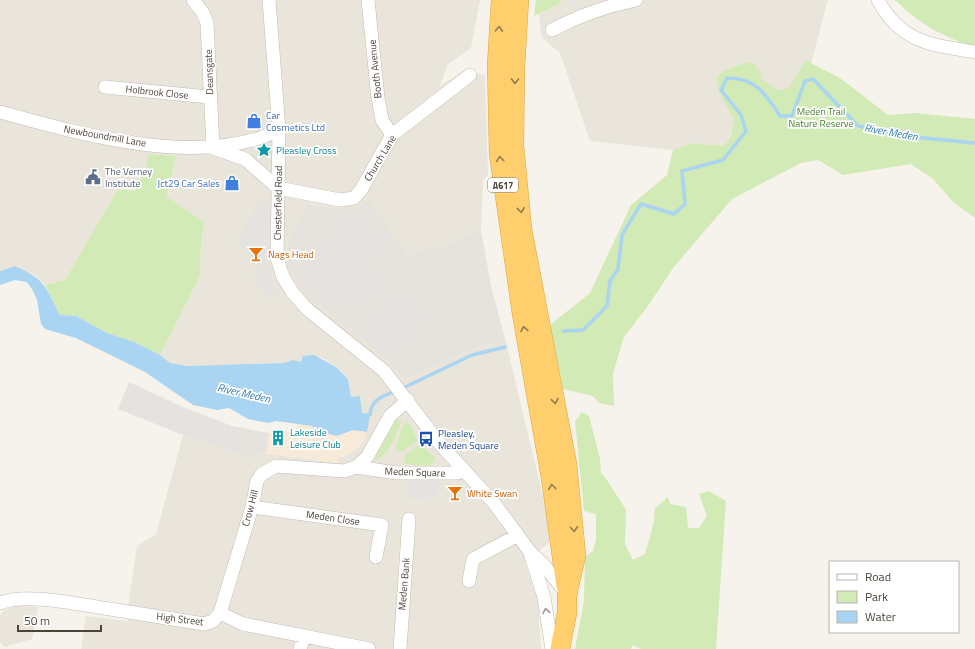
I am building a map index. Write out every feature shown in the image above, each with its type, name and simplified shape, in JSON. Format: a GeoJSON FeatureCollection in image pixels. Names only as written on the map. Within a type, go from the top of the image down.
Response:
{"type":"FeatureCollection","features":[{"type":"Feature","properties":{"kind":"highway","name":"A617"},"geometry":{"type":"LineString","coordinates":[[501,0],[497,66],[499,154],[522,314],[551,478],[560,556],[567,595]]}},
{"type":"Feature","properties":{"kind":"highway","name":"A617"},"geometry":{"type":"LineString","coordinates":[[519,0],[515,68],[514,146],[522,229],[567,464],[576,555],[567,595],[566,613],[560,649]]}},
{"type":"Feature","properties":{"kind":"street","name":"Deansgate"},"geometry":{"type":"LineString","coordinates":[[192,0],[203,13],[207,23],[209,97],[213,148]]}},
{"type":"Feature","properties":{"kind":"street","name":"Chesterfield Road"},"geometry":{"type":"LineString","coordinates":[[270,0],[279,130],[277,258],[283,277],[293,293],[307,309],[367,356],[393,382],[406,398]]}},
{"type":"Feature","properties":{"kind":"street","name":"Booth Avenue"},"geometry":{"type":"LineString","coordinates":[[368,0],[378,98],[382,120],[392,135]]}},
{"type":"Feature","properties":{"kind":"street"},"geometry":{"type":"LineString","coordinates":[[552,30],[572,20],[622,3],[636,0]]}},
{"type":"Feature","properties":{"kind":"street"},"geometry":{"type":"LineString","coordinates":[[878,0],[900,29],[919,41],[975,52]]}},
{"type":"Feature","properties":{"kind":"street","name":"Church Lane"},"geometry":{"type":"LineString","coordinates":[[278,188],[340,200],[354,198],[361,190],[392,135],[470,75]]}},
{"type":"Feature","properties":{"kind":"street","name":"Holbrook Close"},"geometry":{"type":"LineString","coordinates":[[105,87],[122,82],[209,97]]}},
{"type":"Feature","properties":{"kind":"street","name":"Newboundmill Lane"},"geometry":{"type":"LineString","coordinates":[[0,112],[77,133],[138,143],[213,148],[246,159],[278,188]]}},
{"type":"Feature","properties":{"kind":"street","name":"Newboundmill Lane"},"geometry":{"type":"LineString","coordinates":[[213,148],[266,137],[279,130]]}},
{"type":"Feature","properties":{"kind":"street"},"geometry":{"type":"LineString","coordinates":[[356,467],[367,457],[390,416],[406,398],[440,444],[494,503],[530,552],[542,563],[567,595]]}},
{"type":"Feature","properties":{"kind":"street","name":"Crow Hill"},"geometry":{"type":"LineString","coordinates":[[220,613],[252,507],[257,481],[268,469],[276,466],[344,471],[356,467]]}},
{"type":"Feature","properties":{"kind":"street","name":"Meden Square"},"geometry":{"type":"LineString","coordinates":[[356,467],[397,473],[458,473],[463,469]]}},
{"type":"Feature","properties":{"kind":"street","name":"Meden Close"},"geometry":{"type":"LineString","coordinates":[[252,507],[382,525],[376,557]]}},
{"type":"Feature","properties":{"kind":"street","name":"Meden Bank"},"geometry":{"type":"LineString","coordinates":[[400,649],[409,519]]}},
{"type":"Feature","properties":{"kind":"street"},"geometry":{"type":"LineString","coordinates":[[469,581],[472,559],[518,535]]}},
{"type":"Feature","properties":{"kind":"street"},"geometry":{"type":"LineString","coordinates":[[530,552],[544,598],[552,649]]}},
{"type":"Feature","properties":{"kind":"street","name":"High Street"},"geometry":{"type":"LineString","coordinates":[[4,602],[60,601],[204,624],[213,621],[220,613]]}},
{"type":"Feature","properties":{"kind":"street"},"geometry":{"type":"LineString","coordinates":[[220,613],[243,624],[302,643],[368,649]]}},
{"type":"Feature","properties":{"kind":"shaded area"},"geometry":{"type":"Polygon","coordinates":[[[0,0],[480,0],[471,48],[448,64],[440,86],[466,69],[485,76],[488,175],[483,181],[481,230],[446,245],[420,250],[408,257],[369,199],[355,208],[344,209],[311,204],[353,330],[382,356],[405,380],[472,349],[506,342],[553,539],[525,563],[538,600],[541,649],[81,649],[86,616],[128,621],[128,606],[137,546],[156,534],[183,435],[253,458],[261,453],[338,463],[339,456],[343,457],[364,440],[370,415],[362,413],[351,397],[348,379],[336,367],[322,358],[303,356],[302,362],[293,360],[284,363],[187,366],[170,363],[160,355],[200,276],[201,242],[204,222],[167,198],[176,156],[148,154],[146,168],[135,191],[118,189],[65,280],[45,285],[34,275],[15,266],[0,271],[0,0]]]}},
{"type":"Feature","properties":{"kind":"shaded area"},"geometry":{"type":"Polygon","coordinates":[[[561,0],[828,0],[811,63],[797,76],[789,88],[779,90],[733,66],[719,74],[716,78],[721,97],[734,119],[731,136],[724,146],[693,143],[673,150],[590,141],[560,53],[542,38],[539,14],[561,3],[561,0]]]}},
{"type":"Feature","properties":{"kind":"shaded area"},"geometry":{"type":"Polygon","coordinates":[[[369,199],[408,257],[420,250],[446,245],[481,230],[491,286],[506,342],[472,349],[405,380],[382,356],[358,335],[311,299],[287,264],[287,248],[308,204],[344,209],[355,208],[369,199]]]}},
{"type":"Feature","properties":{"kind":"shaded area"},"geometry":{"type":"Polygon","coordinates":[[[261,200],[270,205],[268,265],[274,285],[282,295],[272,301],[255,284],[259,280],[254,274],[258,269],[257,261],[235,242],[261,200]]]}},
{"type":"Feature","properties":{"kind":"shaded area"},"geometry":{"type":"Polygon","coordinates":[[[354,215],[377,250],[360,261],[376,285],[352,304],[329,297],[312,274],[334,258],[328,250],[347,227],[354,215]]]}},
{"type":"Feature","properties":{"kind":"shaded area"},"geometry":{"type":"Polygon","coordinates":[[[399,295],[418,315],[415,325],[382,356],[358,335],[364,329],[374,328],[386,315],[387,306],[399,295]]]}},
{"type":"Feature","properties":{"kind":"shaded area"},"geometry":{"type":"Polygon","coordinates":[[[129,382],[183,407],[232,426],[228,450],[183,435],[118,409],[129,382]]]}},
{"type":"Feature","properties":{"kind":"shaded area"},"geometry":{"type":"Polygon","coordinates":[[[297,424],[312,426],[337,436],[353,430],[367,432],[361,446],[350,454],[339,456],[338,463],[266,453],[270,429],[295,433],[297,424]]]}},
{"type":"Feature","properties":{"kind":"shaded area"},"geometry":{"type":"Polygon","coordinates":[[[232,426],[269,433],[266,453],[261,453],[253,458],[228,450],[232,426]]]}},
{"type":"Feature","properties":{"kind":"shaded area"},"geometry":{"type":"Polygon","coordinates":[[[403,481],[438,481],[437,498],[409,499],[408,487],[403,481]]]}},
{"type":"Feature","properties":{"kind":"shaded area"},"geometry":{"type":"Polygon","coordinates":[[[14,606],[38,607],[32,639],[4,647],[0,642],[0,615],[4,610],[14,606]]]}},
{"type":"Feature","properties":{"kind":"green space"},"geometry":{"type":"Polygon","coordinates":[[[536,0],[561,0],[561,3],[534,16],[536,0]]]}},
{"type":"Feature","properties":{"kind":"green space"},"geometry":{"type":"Polygon","coordinates":[[[895,0],[975,0],[975,48],[932,29],[914,17],[895,0]]]}},
{"type":"Feature","properties":{"kind":"green space","name":"Meden Trail Nature Reserve"},"geometry":{"type":"Polygon","coordinates":[[[805,60],[840,78],[888,115],[915,113],[975,119],[975,218],[954,203],[933,179],[911,164],[843,175],[818,160],[801,163],[732,199],[673,268],[650,303],[624,337],[613,373],[614,406],[599,403],[593,396],[563,389],[550,325],[590,293],[631,205],[667,175],[673,150],[693,143],[724,146],[731,136],[734,119],[721,97],[716,78],[727,69],[752,62],[760,71],[761,79],[779,90],[789,88],[805,60]]]}},
{"type":"Feature","properties":{"kind":"green space"},"geometry":{"type":"Polygon","coordinates":[[[261,144],[267,144],[271,148],[271,154],[267,158],[261,158],[257,154],[257,148],[261,144]]]}},
{"type":"Feature","properties":{"kind":"green space"},"geometry":{"type":"Polygon","coordinates":[[[148,154],[176,156],[167,197],[204,222],[201,242],[200,276],[160,355],[134,342],[107,333],[76,316],[60,315],[45,285],[65,280],[118,189],[135,191],[146,168],[148,154]]]}},
{"type":"Feature","properties":{"kind":"green space"},"geometry":{"type":"Polygon","coordinates":[[[582,412],[589,416],[600,459],[601,473],[626,510],[625,544],[633,560],[645,554],[654,522],[655,508],[668,497],[670,504],[686,507],[688,528],[699,528],[707,516],[699,494],[709,491],[726,501],[716,649],[641,649],[633,645],[631,649],[575,649],[584,601],[585,557],[593,551],[596,540],[596,514],[584,511],[575,421],[582,412]]]}},
{"type":"Feature","properties":{"kind":"green space"},"geometry":{"type":"Polygon","coordinates":[[[396,418],[401,422],[394,439],[388,450],[374,461],[396,418]]]}},
{"type":"Feature","properties":{"kind":"green space"},"geometry":{"type":"Polygon","coordinates":[[[408,422],[417,441],[402,452],[395,448],[403,425],[408,422]]]}},
{"type":"Feature","properties":{"kind":"green space"},"geometry":{"type":"Polygon","coordinates":[[[420,444],[435,458],[431,466],[405,464],[404,456],[420,444]]]}},
{"type":"Feature","properties":{"kind":"water"},"geometry":{"type":"Polygon","coordinates":[[[15,266],[33,275],[44,285],[60,315],[76,316],[107,333],[134,342],[160,355],[170,363],[187,366],[284,363],[293,360],[301,362],[303,356],[314,355],[336,367],[348,379],[351,397],[360,396],[362,413],[370,415],[367,432],[353,430],[337,436],[317,431],[312,426],[276,421],[268,423],[248,419],[229,408],[217,410],[193,405],[145,372],[76,338],[45,329],[41,324],[37,300],[27,282],[15,280],[0,285],[0,271],[15,266]]]}},
{"type":"Feature","properties":{"kind":"waterway","name":"River Meden"},"geometry":{"type":"LineString","coordinates":[[563,331],[583,330],[607,306],[610,281],[618,269],[622,235],[641,204],[674,214],[685,204],[682,171],[723,160],[746,131],[741,115],[721,90],[727,78],[745,81],[759,88],[780,116],[792,116],[805,81],[813,79],[858,126],[914,137],[975,143]]}},
{"type":"Feature","properties":{"kind":"waterway","name":"River Meden"},"geometry":{"type":"LineString","coordinates":[[401,389],[472,355],[505,347]]}},
{"type":"Feature","properties":{"kind":"waterway","name":"River Meden"},"geometry":{"type":"LineString","coordinates":[[365,415],[370,415],[373,405],[378,399],[396,391]]}},
{"type":"Feature","properties":{"kind":"place","name":"Car Cosmetics Ltd"},"geometry":{"type":"Point","coordinates":[254,121]}},
{"type":"Feature","properties":{"kind":"place","name":"Pleasley Cross"},"geometry":{"type":"Point","coordinates":[264,150]}},
{"type":"Feature","properties":{"kind":"place","name":"The Verney Institute"},"geometry":{"type":"Point","coordinates":[93,177]}},
{"type":"Feature","properties":{"kind":"place","name":"Jct29 Car Sales"},"geometry":{"type":"Point","coordinates":[232,183]}},
{"type":"Feature","properties":{"kind":"place","name":"Nags Head"},"geometry":{"type":"Point","coordinates":[256,254]}},
{"type":"Feature","properties":{"kind":"place","name":"Lakeside Leisure Club"},"geometry":{"type":"Point","coordinates":[278,438]}},
{"type":"Feature","properties":{"kind":"place","name":"Pleasley, Meden Square"},"geometry":{"type":"Point","coordinates":[426,439]}},
{"type":"Feature","properties":{"kind":"place","name":"White Swan"},"geometry":{"type":"Point","coordinates":[455,493]}}]}
